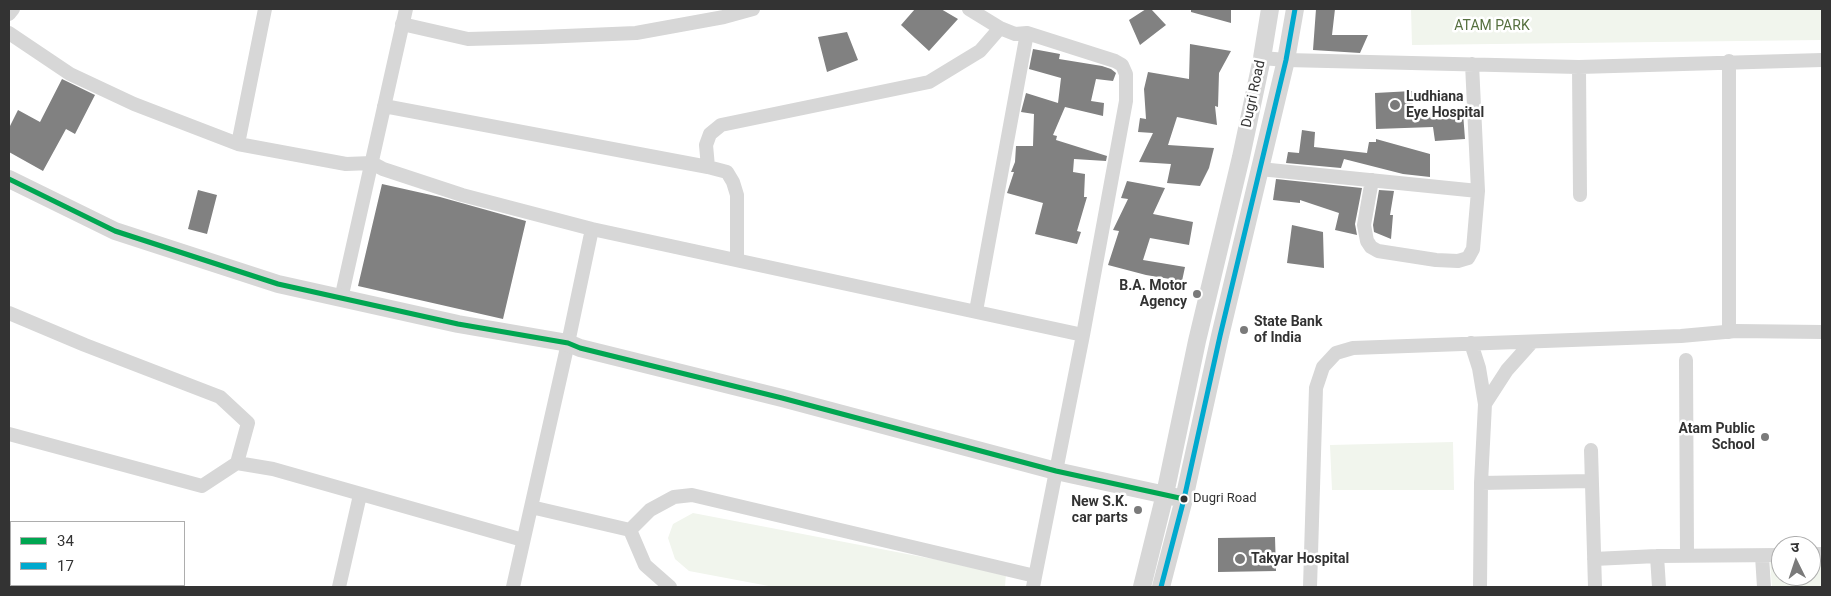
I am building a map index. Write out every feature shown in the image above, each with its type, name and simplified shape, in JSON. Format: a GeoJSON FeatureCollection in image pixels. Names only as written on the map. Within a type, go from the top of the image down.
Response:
{"type":"FeatureCollection","features":[{"type":"Feature","properties":{"kind":"street"},"geometry":{"type":"LineString","coordinates":[[9,14],[13,9]]}},
{"type":"Feature","properties":{"kind":"street"},"geometry":{"type":"LineString","coordinates":[[238,144],[265,9]]}},
{"type":"Feature","properties":{"kind":"street"},"geometry":{"type":"LineString","coordinates":[[341,299],[406,9]]}},
{"type":"Feature","properties":{"kind":"street"},"geometry":{"type":"LineString","coordinates":[[402,24],[468,39],[551,37],[636,32],[724,17],[753,9]]}},
{"type":"Feature","properties":{"kind":"street"},"geometry":{"type":"LineString","coordinates":[[630,530],[650,510],[674,497],[692,495],[1034,581],[1083,335],[1126,101],[1126,74],[1122,65],[1115,61],[1027,33],[1015,34],[1000,28],[969,9]]}},
{"type":"Feature","properties":{"kind":"street","name":"Dugri Road"},"geometry":{"type":"LineString","coordinates":[[1142,587],[1166,494],[1196,341],[1241,157],[1262,58],[1270,9]]}},
{"type":"Feature","properties":{"kind":"street","name":"Dugri Road"},"geometry":{"type":"LineString","coordinates":[[1161,587],[1184,499],[1286,60],[1295,9]]}},
{"type":"Feature","properties":{"kind":"street"},"geometry":{"type":"LineString","coordinates":[[708,166],[706,145],[710,134],[721,125],[928,82],[980,51],[1000,28]]}},
{"type":"Feature","properties":{"kind":"street"},"geometry":{"type":"LineString","coordinates":[[9,33],[70,74],[134,104],[238,144],[346,164],[372,164],[462,195],[592,229],[1083,335]]}},
{"type":"Feature","properties":{"kind":"street"},"geometry":{"type":"LineString","coordinates":[[976,311],[1027,33]]}},
{"type":"Feature","properties":{"kind":"street"},"geometry":{"type":"LineString","coordinates":[[1262,58],[1578,67],[1729,61],[1822,60]]}},
{"type":"Feature","properties":{"kind":"street"},"geometry":{"type":"LineString","coordinates":[[1729,61],[1732,332]]}},
{"type":"Feature","properties":{"kind":"street"},"geometry":{"type":"LineString","coordinates":[[1372,180],[1364,225],[1367,241],[1371,247],[1378,251],[1436,260],[1458,261],[1465,260],[1470,256],[1473,249],[1478,191],[1472,64]]}},
{"type":"Feature","properties":{"kind":"street"},"geometry":{"type":"LineString","coordinates":[[1578,67],[1580,195]]}},
{"type":"Feature","properties":{"kind":"street"},"geometry":{"type":"LineString","coordinates":[[384,106],[708,166],[726,172],[737,195],[737,259]]}},
{"type":"Feature","properties":{"kind":"street"},"geometry":{"type":"LineString","coordinates":[[1260,169],[1478,191]]}},
{"type":"Feature","properties":{"kind":"street"},"geometry":{"type":"LineString","coordinates":[[9,179],[115,231],[278,284],[458,324],[568,343],[580,348],[782,398],[1056,471],[1184,499]]}},
{"type":"Feature","properties":{"kind":"street"},"geometry":{"type":"LineString","coordinates":[[513,587],[592,229]]}},
{"type":"Feature","properties":{"kind":"street"},"geometry":{"type":"LineString","coordinates":[[9,313],[85,345],[220,397],[248,423],[237,463],[202,486],[9,434]]}},
{"type":"Feature","properties":{"kind":"street"},"geometry":{"type":"LineString","coordinates":[[1310,587],[1316,388],[1323,367],[1336,353],[1353,348],[1681,336],[1732,332],[1822,332]]}},
{"type":"Feature","properties":{"kind":"street"},"geometry":{"type":"LineString","coordinates":[[1485,404],[1507,370],[1532,342]]}},
{"type":"Feature","properties":{"kind":"street"},"geometry":{"type":"LineString","coordinates":[[1471,343],[1479,368],[1485,404],[1481,483],[1480,587]]}},
{"type":"Feature","properties":{"kind":"street"},"geometry":{"type":"LineString","coordinates":[[1686,360],[1687,555]]}},
{"type":"Feature","properties":{"kind":"street"},"geometry":{"type":"LineString","coordinates":[[1591,450],[1590,481],[1595,587]]}},
{"type":"Feature","properties":{"kind":"street"},"geometry":{"type":"LineString","coordinates":[[237,463],[273,469],[523,540]]}},
{"type":"Feature","properties":{"kind":"street"},"geometry":{"type":"LineString","coordinates":[[1481,483],[1590,481]]}},
{"type":"Feature","properties":{"kind":"street"},"geometry":{"type":"LineString","coordinates":[[339,587],[360,495]]}},
{"type":"Feature","properties":{"kind":"street"},"geometry":{"type":"LineString","coordinates":[[531,507],[630,530]]}},
{"type":"Feature","properties":{"kind":"street"},"geometry":{"type":"LineString","coordinates":[[630,530],[645,565],[670,587]]}},
{"type":"Feature","properties":{"kind":"street"},"geometry":{"type":"LineString","coordinates":[[1594,559],[1687,555],[1771,556]]}},
{"type":"Feature","properties":{"kind":"street"},"geometry":{"type":"LineString","coordinates":[[1658,556],[1660,587]]}},
{"type":"Feature","properties":{"kind":"street"},"geometry":{"type":"LineString","coordinates":[[1762,556],[1764,587]]}},
{"type":"Feature","properties":{"kind":"green space","name":"ATAM PARK"},"geometry":{"type":"Polygon","coordinates":[[[1411,9],[1822,9],[1822,40],[1412,45],[1411,9]]]}},
{"type":"Feature","properties":{"kind":"green space"},"geometry":{"type":"Polygon","coordinates":[[[1453,442],[1454,490],[1332,490],[1330,445],[1453,442]]]}},
{"type":"Feature","properties":{"kind":"green space"},"geometry":{"type":"Polygon","coordinates":[[[693,513],[1006,573],[1005,587],[774,587],[689,571],[675,559],[668,538],[673,524],[693,513]]]}},
{"type":"Feature","properties":{"kind":"green space"},"geometry":{"type":"Polygon","coordinates":[[[1822,560],[1822,587],[1772,587],[1821,586],[1822,560]]]}},
{"type":"Feature","properties":{"kind":"building"},"geometry":{"type":"Polygon","coordinates":[[[915,9],[941,9],[958,19],[929,51],[901,25],[915,9]]]}},
{"type":"Feature","properties":{"kind":"building"},"geometry":{"type":"Polygon","coordinates":[[[1146,9],[1151,9],[1166,25],[1140,45],[1129,20],[1146,9]]]}},
{"type":"Feature","properties":{"kind":"building"},"geometry":{"type":"Polygon","coordinates":[[[1191,9],[1231,9],[1231,23],[1191,12],[1191,9]]]}},
{"type":"Feature","properties":{"kind":"building"},"geometry":{"type":"Polygon","coordinates":[[[1316,9],[1335,9],[1332,35],[1368,35],[1360,53],[1313,50],[1316,9]]]}},
{"type":"Feature","properties":{"kind":"building"},"geometry":{"type":"Polygon","coordinates":[[[847,32],[858,60],[827,72],[818,37],[847,32]]]}},
{"type":"Feature","properties":{"kind":"building"},"geometry":{"type":"Polygon","coordinates":[[[1190,44],[1231,51],[1219,73],[1218,107],[1215,106],[1217,125],[1177,117],[1168,145],[1214,148],[1209,168],[1200,186],[1167,183],[1171,164],[1139,162],[1153,133],[1138,132],[1140,118],[1146,119],[1144,89],[1148,72],[1189,79],[1190,44]]]}},
{"type":"Feature","properties":{"kind":"building"},"geometry":{"type":"Polygon","coordinates":[[[1033,49],[1060,54],[1059,59],[1102,66],[1116,73],[1113,81],[1096,79],[1091,101],[1104,103],[1103,116],[1065,107],[1053,135],[1057,136],[1056,140],[1107,156],[1106,161],[1074,159],[1073,172],[1085,174],[1084,197],[1087,197],[1077,231],[1081,232],[1077,244],[1035,234],[1043,203],[1007,193],[1014,172],[1011,172],[1015,162],[1016,146],[1033,146],[1034,114],[1021,112],[1026,93],[1058,103],[1061,78],[1029,69],[1033,49]]]}},
{"type":"Feature","properties":{"kind":"building"},"geometry":{"type":"Polygon","coordinates":[[[62,79],[95,95],[75,134],[66,129],[43,171],[9,152],[9,128],[18,110],[40,122],[62,79]]]}},
{"type":"Feature","properties":{"kind":"building"},"geometry":{"type":"Polygon","coordinates":[[[1412,91],[1413,112],[1463,113],[1465,139],[1435,141],[1433,127],[1376,129],[1375,93],[1412,91]]]}},
{"type":"Feature","properties":{"kind":"building"},"geometry":{"type":"Polygon","coordinates":[[[1302,130],[1315,132],[1314,147],[1367,153],[1369,142],[1376,142],[1376,139],[1430,154],[1430,177],[1403,174],[1344,159],[1341,168],[1286,163],[1288,152],[1299,153],[1302,130]]]}},
{"type":"Feature","properties":{"kind":"building"},"geometry":{"type":"Polygon","coordinates":[[[1276,179],[1362,188],[1355,224],[1357,235],[1335,230],[1339,213],[1300,200],[1300,203],[1273,200],[1276,179]]]}},
{"type":"Feature","properties":{"kind":"building"},"geometry":{"type":"Polygon","coordinates":[[[1127,181],[1165,188],[1153,214],[1193,222],[1189,245],[1150,238],[1143,260],[1185,267],[1182,281],[1146,275],[1108,265],[1119,231],[1113,230],[1128,199],[1121,198],[1127,181]]]}},
{"type":"Feature","properties":{"kind":"building"},"geometry":{"type":"Polygon","coordinates":[[[382,184],[440,197],[526,221],[503,319],[358,286],[382,184]]]}},
{"type":"Feature","properties":{"kind":"building"},"geometry":{"type":"Polygon","coordinates":[[[198,190],[217,195],[207,234],[188,229],[198,190]]]}},
{"type":"Feature","properties":{"kind":"building"},"geometry":{"type":"Polygon","coordinates":[[[1379,190],[1394,191],[1390,215],[1393,215],[1391,239],[1374,232],[1373,225],[1379,190]]]}},
{"type":"Feature","properties":{"kind":"building"},"geometry":{"type":"Polygon","coordinates":[[[1292,225],[1323,232],[1324,268],[1287,263],[1292,225]]]}},
{"type":"Feature","properties":{"kind":"building"},"geometry":{"type":"Polygon","coordinates":[[[1275,537],[1276,571],[1218,572],[1218,538],[1275,537]]]}},
{"type":"Feature","properties":{"kind":"transit line","name":"17"},"geometry":{"type":"LineString","coordinates":[[1161,587],[1184,499],[1220,336],[1286,60],[1295,9]]}},
{"type":"Feature","properties":{"kind":"transit line","name":"34"},"geometry":{"type":"LineString","coordinates":[[9,179],[115,231],[278,284],[458,324],[568,343],[580,348],[782,398],[1056,471],[1184,499]]}},
{"type":"Feature","properties":{"kind":"place","name":"Ludhiana Eye Hospital"},"geometry":{"type":"Point","coordinates":[1395,105]}},
{"type":"Feature","properties":{"kind":"place","name":"B.A. Motor Agency"},"geometry":{"type":"Point","coordinates":[1197,294]}},
{"type":"Feature","properties":{"kind":"place","name":"State Bank of India"},"geometry":{"type":"Point","coordinates":[1244,330]}},
{"type":"Feature","properties":{"kind":"place","name":"Atam Public School"},"geometry":{"type":"Point","coordinates":[1765,437]}},
{"type":"Feature","properties":{"kind":"place","name":"Dugri Road"},"geometry":{"type":"Point","coordinates":[1184,499]}},
{"type":"Feature","properties":{"kind":"place","name":"New S.K. car parts"},"geometry":{"type":"Point","coordinates":[1138,510]}},
{"type":"Feature","properties":{"kind":"place","name":"Takyar Hospital"},"geometry":{"type":"Point","coordinates":[1240,559]}}]}
